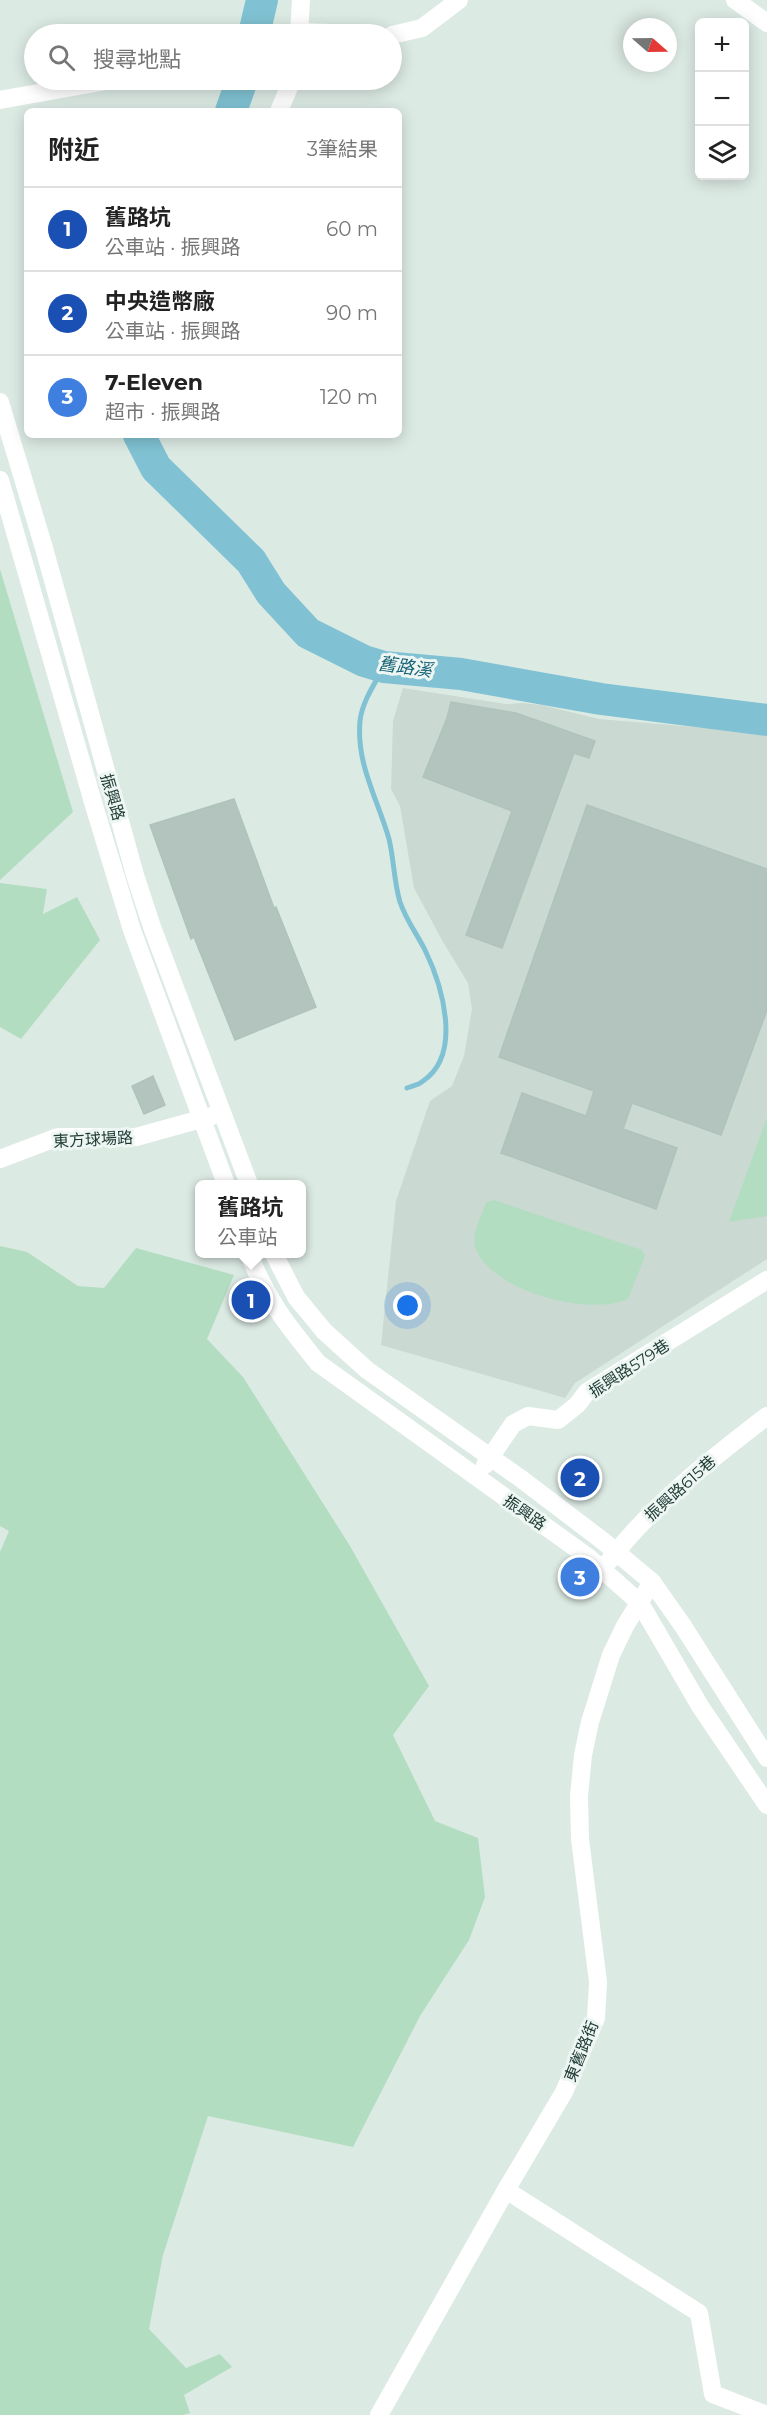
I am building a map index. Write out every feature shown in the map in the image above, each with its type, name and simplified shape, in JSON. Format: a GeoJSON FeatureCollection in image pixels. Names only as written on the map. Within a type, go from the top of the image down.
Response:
{"type":"FeatureCollection","features":[{"type":"Feature","properties":{"kind":"street"},"geometry":{"type":"LineString","coordinates":[[297,24],[301,0]]}},
{"type":"Feature","properties":{"kind":"street"},"geometry":{"type":"LineString","coordinates":[[402,33],[422,28],[459,0]]}},
{"type":"Feature","properties":{"kind":"street"},"geometry":{"type":"LineString","coordinates":[[735,0],[767,23]]}},
{"type":"Feature","properties":{"kind":"street"},"geometry":{"type":"LineString","coordinates":[[0,100],[56,90]]}},
{"type":"Feature","properties":{"kind":"street"},"geometry":{"type":"LineString","coordinates":[[280,108],[288,90]]}},
{"type":"Feature","properties":{"kind":"street","name":"振興路"},"geometry":{"type":"LineString","coordinates":[[0,402],[44,548],[135,875],[152,927],[247,1180]]}},
{"type":"Feature","properties":{"kind":"street","name":"振興路"},"geometry":{"type":"LineString","coordinates":[[0,480],[132,930],[224,1180]]}},
{"type":"Feature","properties":{"kind":"street","name":"東方球場路"},"geometry":{"type":"LineString","coordinates":[[0,1159],[58,1137],[136,1137],[222,1114]]}},
{"type":"Feature","properties":{"kind":"street","name":"振興路"},"geometry":{"type":"LineString","coordinates":[[251,1258],[268,1298],[288,1327],[318,1363],[602,1569],[640,1603],[700,1706],[767,1805]]}},
{"type":"Feature","properties":{"kind":"street","name":"振興路"},"geometry":{"type":"LineString","coordinates":[[276,1258],[296,1297],[324,1331],[367,1370],[491,1457],[616,1551],[652,1582],[683,1626],[767,1758]]}},
{"type":"Feature","properties":{"kind":"street","name":"振興路579巷"},"geometry":{"type":"LineString","coordinates":[[477,1477],[513,1424],[528,1416],[558,1420],[577,1405],[587,1392],[767,1280]]}},
{"type":"Feature","properties":{"kind":"street","name":"振興路615巷"},"geometry":{"type":"LineString","coordinates":[[602,1569],[616,1551],[698,1469],[767,1416]]}},
{"type":"Feature","properties":{"kind":"street","name":"東舊路街"},"geometry":{"type":"LineString","coordinates":[[379,2415],[564,2092],[596,2018],[598,1982],[580,1839],[579,1796],[583,1755],[590,1722],[611,1655],[625,1626],[652,1582]]}},
{"type":"Feature","properties":{"kind":"street"},"geometry":{"type":"LineString","coordinates":[[506,2190],[699,2313],[713,2394],[767,2415]]}},
{"type":"Feature","properties":{"kind":"shaded area"},"geometry":{"type":"Polygon","coordinates":[[[403,688],[506,704],[542,705],[599,719],[767,733],[767,1259],[575,1383],[565,1398],[381,1345],[396,1201],[430,1101],[452,1086],[464,1056],[472,1009],[468,983],[414,888],[400,806],[391,789],[393,721],[403,688]]]}},
{"type":"Feature","properties":{"kind":"green space"},"geometry":{"type":"Polygon","coordinates":[[[0,569],[73,812],[0,880],[0,569]]]}},
{"type":"Feature","properties":{"kind":"green space"},"geometry":{"type":"Polygon","coordinates":[[[0,883],[47,889],[43,914],[77,897],[100,940],[21,1039],[0,1027],[0,883]]]}},
{"type":"Feature","properties":{"kind":"green space"},"geometry":{"type":"Polygon","coordinates":[[[767,1117],[767,1216],[729,1222],[767,1117]]]}},
{"type":"Feature","properties":{"kind":"green space"},"geometry":{"type":"Polygon","coordinates":[[[494,1200],[642,1250],[645,1256],[628,1299],[611,1304],[590,1305],[566,1302],[520,1288],[500,1276],[484,1263],[474,1242],[486,1202],[494,1200]]]}},
{"type":"Feature","properties":{"kind":"green space"},"geometry":{"type":"Polygon","coordinates":[[[0,1246],[27,1252],[78,1286],[104,1288],[136,1248],[234,1275],[207,1339],[243,1377],[350,1546],[429,1686],[393,1735],[435,1821],[478,1838],[485,1897],[469,1940],[420,2016],[353,2147],[208,2116],[163,2255],[149,2329],[186,2368],[220,2354],[232,2367],[184,2395],[190,2413],[183,2415],[0,2415],[0,1552],[9,1531],[0,1526],[0,1246]]]}},
{"type":"Feature","properties":{"kind":"building"},"geometry":{"type":"Polygon","coordinates":[[[451,702],[516,713],[595,741],[589,758],[574,753],[502,948],[466,935],[512,811],[423,777],[447,718],[451,702]]]}},
{"type":"Feature","properties":{"kind":"building"},"geometry":{"type":"Polygon","coordinates":[[[234,799],[274,908],[276,907],[316,1007],[235,1040],[194,937],[191,939],[150,825],[234,799]]]}},
{"type":"Feature","properties":{"kind":"building"},"geometry":{"type":"Polygon","coordinates":[[[587,805],[767,869],[767,1010],[721,1135],[632,1103],[623,1129],[677,1148],[656,1209],[501,1153],[522,1093],[586,1116],[594,1091],[499,1057],[587,805]]]}},
{"type":"Feature","properties":{"kind":"building"},"geometry":{"type":"Polygon","coordinates":[[[153,1076],[165,1105],[144,1114],[132,1086],[153,1076]]]}},
{"type":"Feature","properties":{"kind":"waterway","name":"舊路溪"},"geometry":{"type":"LineString","coordinates":[[256,24],[262,0]]}},
{"type":"Feature","properties":{"kind":"waterway","name":"舊路溪"},"geometry":{"type":"LineString","coordinates":[[232,108],[238,90]]}},
{"type":"Feature","properties":{"kind":"waterway","name":"舊路溪"},"geometry":{"type":"LineString","coordinates":[[141,438],[156,468],[251,561],[271,593],[308,633],[364,661],[384,667],[461,674],[601,699],[767,720]]}},
{"type":"Feature","properties":{"kind":"waterway"},"geometry":{"type":"LineString","coordinates":[[384,667],[369,693],[361,714],[361,752],[389,839],[400,902],[425,950],[437,981],[442,1000],[446,1037],[443,1054],[435,1069],[421,1082],[407,1088]]}},
{"type":"Feature","properties":{"kind":"place","name":"舊路坑"},"geometry":{"type":"Point","coordinates":[251,1300]}},
{"type":"Feature","properties":{"kind":"place","name":"中央造幣廠"},"geometry":{"type":"Point","coordinates":[580,1478]}},
{"type":"Feature","properties":{"kind":"place","name":"7-Eleven"},"geometry":{"type":"Point","coordinates":[580,1577]}}]}
